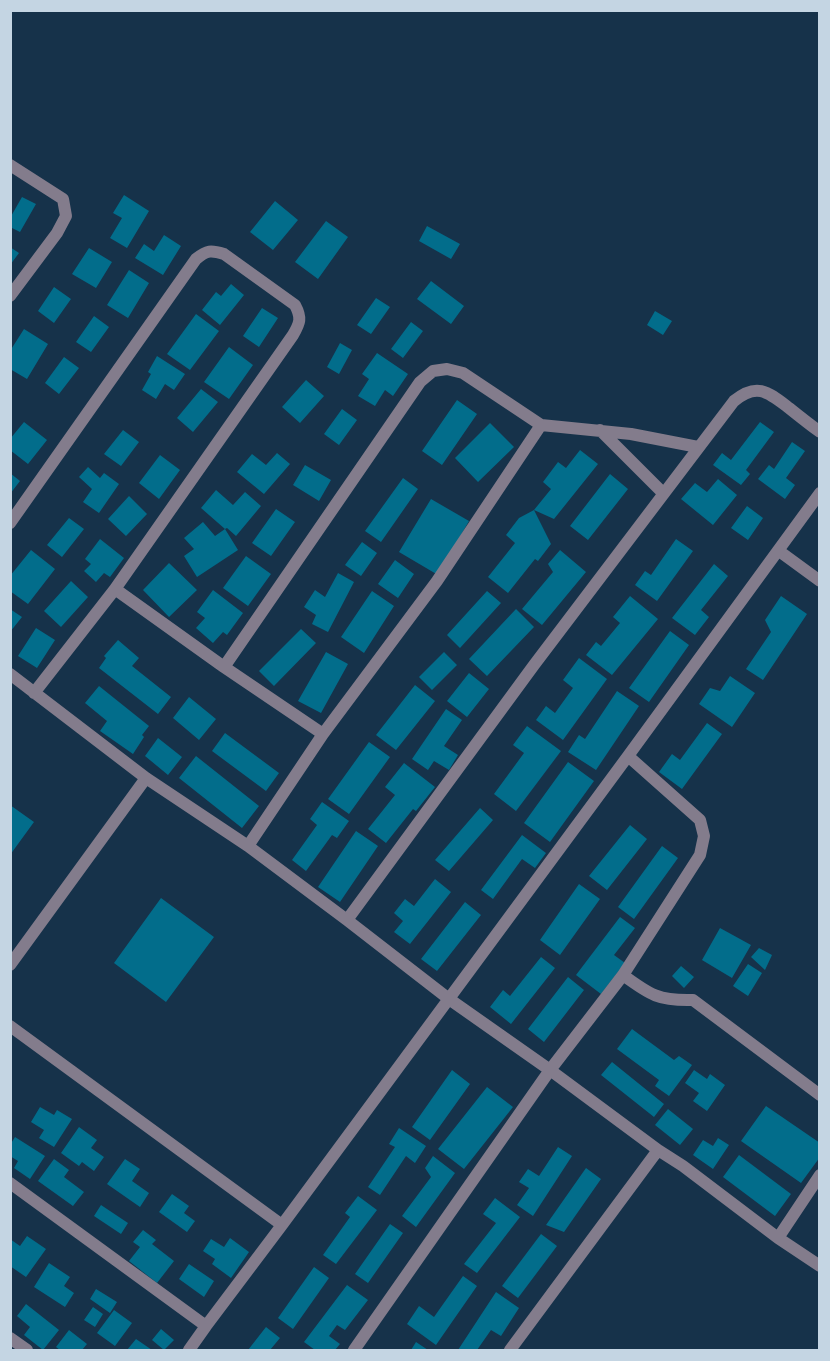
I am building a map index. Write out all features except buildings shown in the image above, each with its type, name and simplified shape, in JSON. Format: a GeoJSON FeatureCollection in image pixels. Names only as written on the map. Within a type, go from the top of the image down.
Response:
{"type":"FeatureCollection","features":[{"type":"Feature","properties":{"kind":"street"},"geometry":{"type":"LineString","coordinates":[[10,165],[63,199],[66,216],[57,233],[10,296]]}},
{"type":"Feature","properties":{"kind":"street"},"geometry":{"type":"LineString","coordinates":[[10,523],[196,259],[203,253],[211,250],[224,254],[295,305],[300,314],[299,324],[287,345],[115,589],[34,693]]}},
{"type":"Feature","properties":{"kind":"street"},"geometry":{"type":"LineString","coordinates":[[224,667],[420,382],[433,371],[447,369],[463,373],[541,425],[631,434],[698,447]]}},
{"type":"Feature","properties":{"kind":"street"},"geometry":{"type":"LineString","coordinates":[[347,920],[527,675],[734,401],[744,393],[757,390],[769,393],[819,432]]}},
{"type":"Feature","properties":{"kind":"street"},"geometry":{"type":"LineString","coordinates":[[248,846],[323,734],[436,581],[541,425]]}},
{"type":"Feature","properties":{"kind":"street"},"geometry":{"type":"LineString","coordinates":[[600,430],[663,493]]}},
{"type":"Feature","properties":{"kind":"street"},"geometry":{"type":"LineString","coordinates":[[189,1350],[819,494]]}},
{"type":"Feature","properties":{"kind":"street"},"geometry":{"type":"LineString","coordinates":[[778,551],[819,581]]}},
{"type":"Feature","properties":{"kind":"street"},"geometry":{"type":"LineString","coordinates":[[115,589],[323,734]]}},
{"type":"Feature","properties":{"kind":"street"},"geometry":{"type":"LineString","coordinates":[[10,674],[146,778],[248,846],[449,999],[819,1266]]}},
{"type":"Feature","properties":{"kind":"street"},"geometry":{"type":"LineString","coordinates":[[354,1350],[550,1071],[623,975],[700,855],[704,836],[700,820],[628,756]]}},
{"type":"Feature","properties":{"kind":"street"},"geometry":{"type":"LineString","coordinates":[[10,965],[146,778]]}},
{"type":"Feature","properties":{"kind":"street"},"geometry":{"type":"LineString","coordinates":[[623,975],[644,991],[659,998],[674,1001],[693,1000],[819,1095]]}},
{"type":"Feature","properties":{"kind":"street"},"geometry":{"type":"LineString","coordinates":[[10,1026],[282,1225]]}},
{"type":"Feature","properties":{"kind":"street"},"geometry":{"type":"LineString","coordinates":[[510,1350],[658,1150]]}},
{"type":"Feature","properties":{"kind":"street"},"geometry":{"type":"LineString","coordinates":[[778,1238],[819,1175]]}},
{"type":"Feature","properties":{"kind":"street"},"geometry":{"type":"LineString","coordinates":[[10,1183],[206,1326]]}},
{"type":"Feature","properties":{"kind":"street"},"geometry":{"type":"LineString","coordinates":[[10,1338],[27,1350]]}}]}
